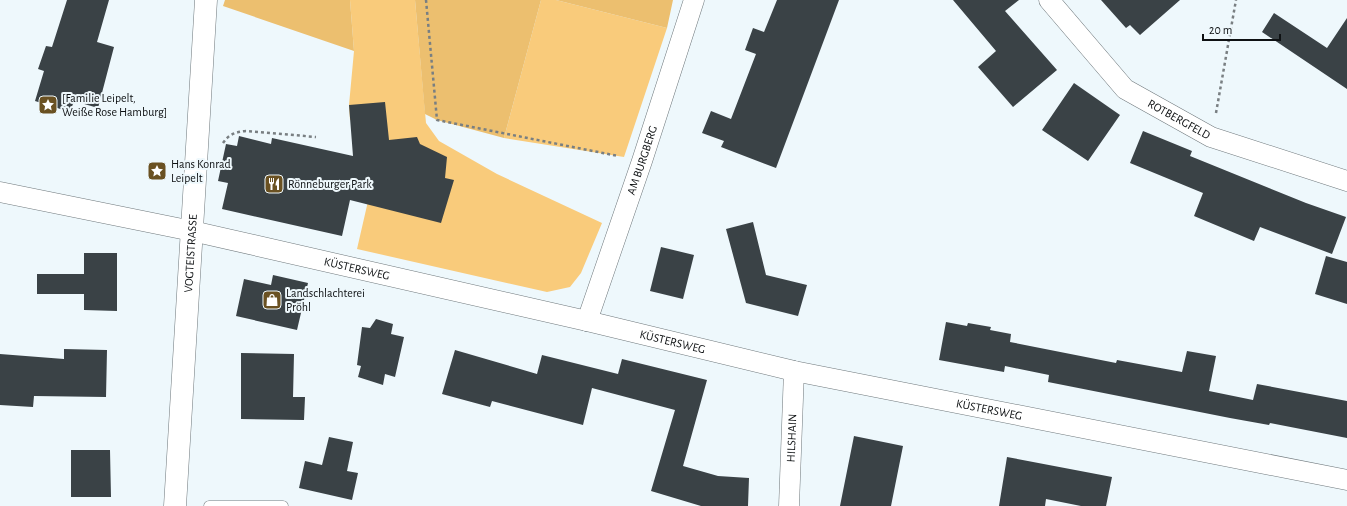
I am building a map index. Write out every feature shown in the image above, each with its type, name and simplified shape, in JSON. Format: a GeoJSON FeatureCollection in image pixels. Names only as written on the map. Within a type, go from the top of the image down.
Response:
{"type":"FeatureCollection","features":[{"type":"Feature","properties":{"kind":"street","name":"VOGTEISTRASSE"},"geometry":{"type":"LineString","coordinates":[[174,506],[206,0]]}},
{"type":"Feature","properties":{"kind":"street","name":"AM BURGBERG"},"geometry":{"type":"LineString","coordinates":[[587,320],[642,161],[694,0]]}},
{"type":"Feature","properties":{"kind":"street","name":"ROTBERGFELD"},"geometry":{"type":"LineString","coordinates":[[1049,0],[1126,89],[1211,137],[1347,181]]}},
{"type":"Feature","properties":{"kind":"street","name":"KÜSTERSWEG"},"geometry":{"type":"LineString","coordinates":[[0,192],[192,231],[587,320],[794,371],[1347,480]]}},
{"type":"Feature","properties":{"kind":"street","name":"HILSHAIN"},"geometry":{"type":"LineString","coordinates":[[789,506],[794,371]]}},
{"type":"Feature","properties":{"kind":"lane"},"geometry":{"type":"LineString","coordinates":[[209,506],[283,506]]}},
{"type":"Feature","properties":{"kind":"path"},"geometry":{"type":"LineString","coordinates":[[426,0],[437,120],[642,161]]}},
{"type":"Feature","properties":{"kind":"path"},"geometry":{"type":"LineString","coordinates":[[1211,137],[1236,0]]}},
{"type":"Feature","properties":{"kind":"path"},"geometry":{"type":"LineString","coordinates":[[220,146],[232,134],[246,131],[316,137]]}},
{"type":"Feature","properties":{"kind":"shaded area"},"geometry":{"type":"Polygon","coordinates":[[[225,0],[350,0],[354,51],[223,6],[225,0]]]}},
{"type":"Feature","properties":{"kind":"shaded area"},"geometry":{"type":"Polygon","coordinates":[[[350,0],[415,0],[426,123],[439,141],[497,174],[602,223],[581,273],[570,287],[547,292],[357,249],[377,162],[370,119],[350,120],[349,105],[354,51],[350,0]]]}},
{"type":"Feature","properties":{"kind":"shaded area"},"geometry":{"type":"Polygon","coordinates":[[[415,0],[541,0],[504,138],[437,120],[425,114],[415,0]]]}},
{"type":"Feature","properties":{"kind":"shaded area"},"geometry":{"type":"Polygon","coordinates":[[[541,0],[556,0],[667,28],[624,157],[504,138],[541,0]]]}},
{"type":"Feature","properties":{"kind":"shaded area"},"geometry":{"type":"Polygon","coordinates":[[[556,0],[673,0],[667,28],[556,0]]]}},
{"type":"Feature","properties":{"kind":"building"},"geometry":{"type":"Polygon","coordinates":[[[67,0],[109,0],[97,42],[114,47],[98,108],[74,101],[70,112],[35,101],[44,71],[38,69],[46,46],[52,47],[67,0]]]}},
{"type":"Feature","properties":{"kind":"building"},"geometry":{"type":"Polygon","coordinates":[[[777,0],[839,0],[776,168],[721,147],[724,141],[702,133],[711,111],[731,119],[756,54],[745,50],[753,28],[764,32],[777,0]]]}},
{"type":"Feature","properties":{"kind":"building"},"geometry":{"type":"Polygon","coordinates":[[[953,0],[1019,0],[1005,11],[1057,70],[1013,107],[978,67],[996,51],[953,0]]]}},
{"type":"Feature","properties":{"kind":"building"},"geometry":{"type":"Polygon","coordinates":[[[1101,0],[1180,0],[1140,35],[1130,25],[1126,28],[1101,0]]]}},
{"type":"Feature","properties":{"kind":"building"},"geometry":{"type":"Polygon","coordinates":[[[1274,13],[1327,48],[1347,18],[1347,89],[1262,32],[1274,13]]]}},
{"type":"Feature","properties":{"kind":"building"},"geometry":{"type":"Polygon","coordinates":[[[1074,83],[1120,115],[1088,161],[1042,130],[1074,83]]]}},
{"type":"Feature","properties":{"kind":"building"},"geometry":{"type":"Polygon","coordinates":[[[385,102],[389,140],[417,137],[420,144],[447,157],[445,178],[454,180],[441,223],[350,200],[342,236],[222,209],[228,183],[218,181],[226,144],[237,146],[239,136],[271,144],[272,138],[353,156],[349,105],[385,102]]]}},
{"type":"Feature","properties":{"kind":"building"},"geometry":{"type":"Polygon","coordinates":[[[1143,131],[1192,151],[1190,156],[1306,203],[1346,217],[1332,254],[1260,227],[1254,241],[1194,216],[1203,193],[1130,163],[1143,131]]]}},
{"type":"Feature","properties":{"kind":"building"},"geometry":{"type":"Polygon","coordinates":[[[753,222],[766,275],[807,285],[798,316],[746,303],[726,229],[753,222]]]}},
{"type":"Feature","properties":{"kind":"building"},"geometry":{"type":"Polygon","coordinates":[[[661,247],[694,255],[683,299],[650,291],[661,247]]]}},
{"type":"Feature","properties":{"kind":"building"},"geometry":{"type":"Polygon","coordinates":[[[84,253],[117,253],[117,311],[84,310],[84,294],[37,294],[37,274],[84,274],[84,253]]]}},
{"type":"Feature","properties":{"kind":"building"},"geometry":{"type":"Polygon","coordinates":[[[1326,256],[1347,262],[1347,304],[1315,294],[1326,256]]]}},
{"type":"Feature","properties":{"kind":"building","name":"Landschlachterei Pröhl"},"geometry":{"type":"Polygon","coordinates":[[[273,275],[308,283],[297,330],[236,316],[244,279],[271,285],[273,275]]]}},
{"type":"Feature","properties":{"kind":"building"},"geometry":{"type":"Polygon","coordinates":[[[376,319],[393,324],[391,334],[404,337],[395,377],[385,374],[383,385],[358,377],[361,366],[357,365],[362,327],[370,328],[376,319]]]}},
{"type":"Feature","properties":{"kind":"building"},"geometry":{"type":"Polygon","coordinates":[[[946,322],[967,326],[968,323],[991,327],[990,330],[1011,334],[1010,342],[1116,363],[1117,360],[1182,372],[1187,351],[1216,356],[1209,391],[1253,400],[1257,384],[1347,401],[1347,438],[1270,423],[1269,425],[1230,418],[1048,382],[1049,375],[1005,366],[1004,372],[939,360],[946,322]]]}},
{"type":"Feature","properties":{"kind":"building"},"geometry":{"type":"Polygon","coordinates":[[[64,349],[107,350],[106,397],[34,396],[33,407],[0,405],[0,354],[64,359],[64,349]]]}},
{"type":"Feature","properties":{"kind":"building"},"geometry":{"type":"Polygon","coordinates":[[[455,350],[537,374],[542,355],[618,374],[622,359],[707,380],[683,466],[718,476],[749,478],[748,506],[701,506],[651,491],[675,410],[592,388],[583,425],[492,401],[490,407],[442,394],[455,350]]]}},
{"type":"Feature","properties":{"kind":"building"},"geometry":{"type":"Polygon","coordinates":[[[241,353],[294,354],[293,397],[305,397],[304,420],[241,419],[241,353]]]}},
{"type":"Feature","properties":{"kind":"building"},"geometry":{"type":"Polygon","coordinates":[[[854,436],[903,446],[891,506],[840,506],[854,436]]]}},
{"type":"Feature","properties":{"kind":"building"},"geometry":{"type":"Polygon","coordinates":[[[329,437],[353,442],[347,471],[358,473],[352,500],[299,488],[305,461],[322,465],[329,437]]]}},
{"type":"Feature","properties":{"kind":"building"},"geometry":{"type":"Polygon","coordinates":[[[71,450],[110,450],[111,497],[71,497],[71,450]]]}},
{"type":"Feature","properties":{"kind":"building"},"geometry":{"type":"Polygon","coordinates":[[[1007,457],[1112,477],[1106,506],[1081,506],[1046,499],[1045,506],[999,506],[1007,457]]]}},
{"type":"Feature","properties":{"kind":"place","name":"[Familie Leipelt, Weiße Rose Hamburg]"},"geometry":{"type":"Point","coordinates":[48,105]}},
{"type":"Feature","properties":{"kind":"place","name":"Hans Konrad Leipelt"},"geometry":{"type":"Point","coordinates":[157,171]}},
{"type":"Feature","properties":{"kind":"place","name":"Rönneburger Park"},"geometry":{"type":"Point","coordinates":[274,184]}},
{"type":"Feature","properties":{"kind":"place","name":"Landschlachterei Pröhl"},"geometry":{"type":"Point","coordinates":[272,300]}}]}
